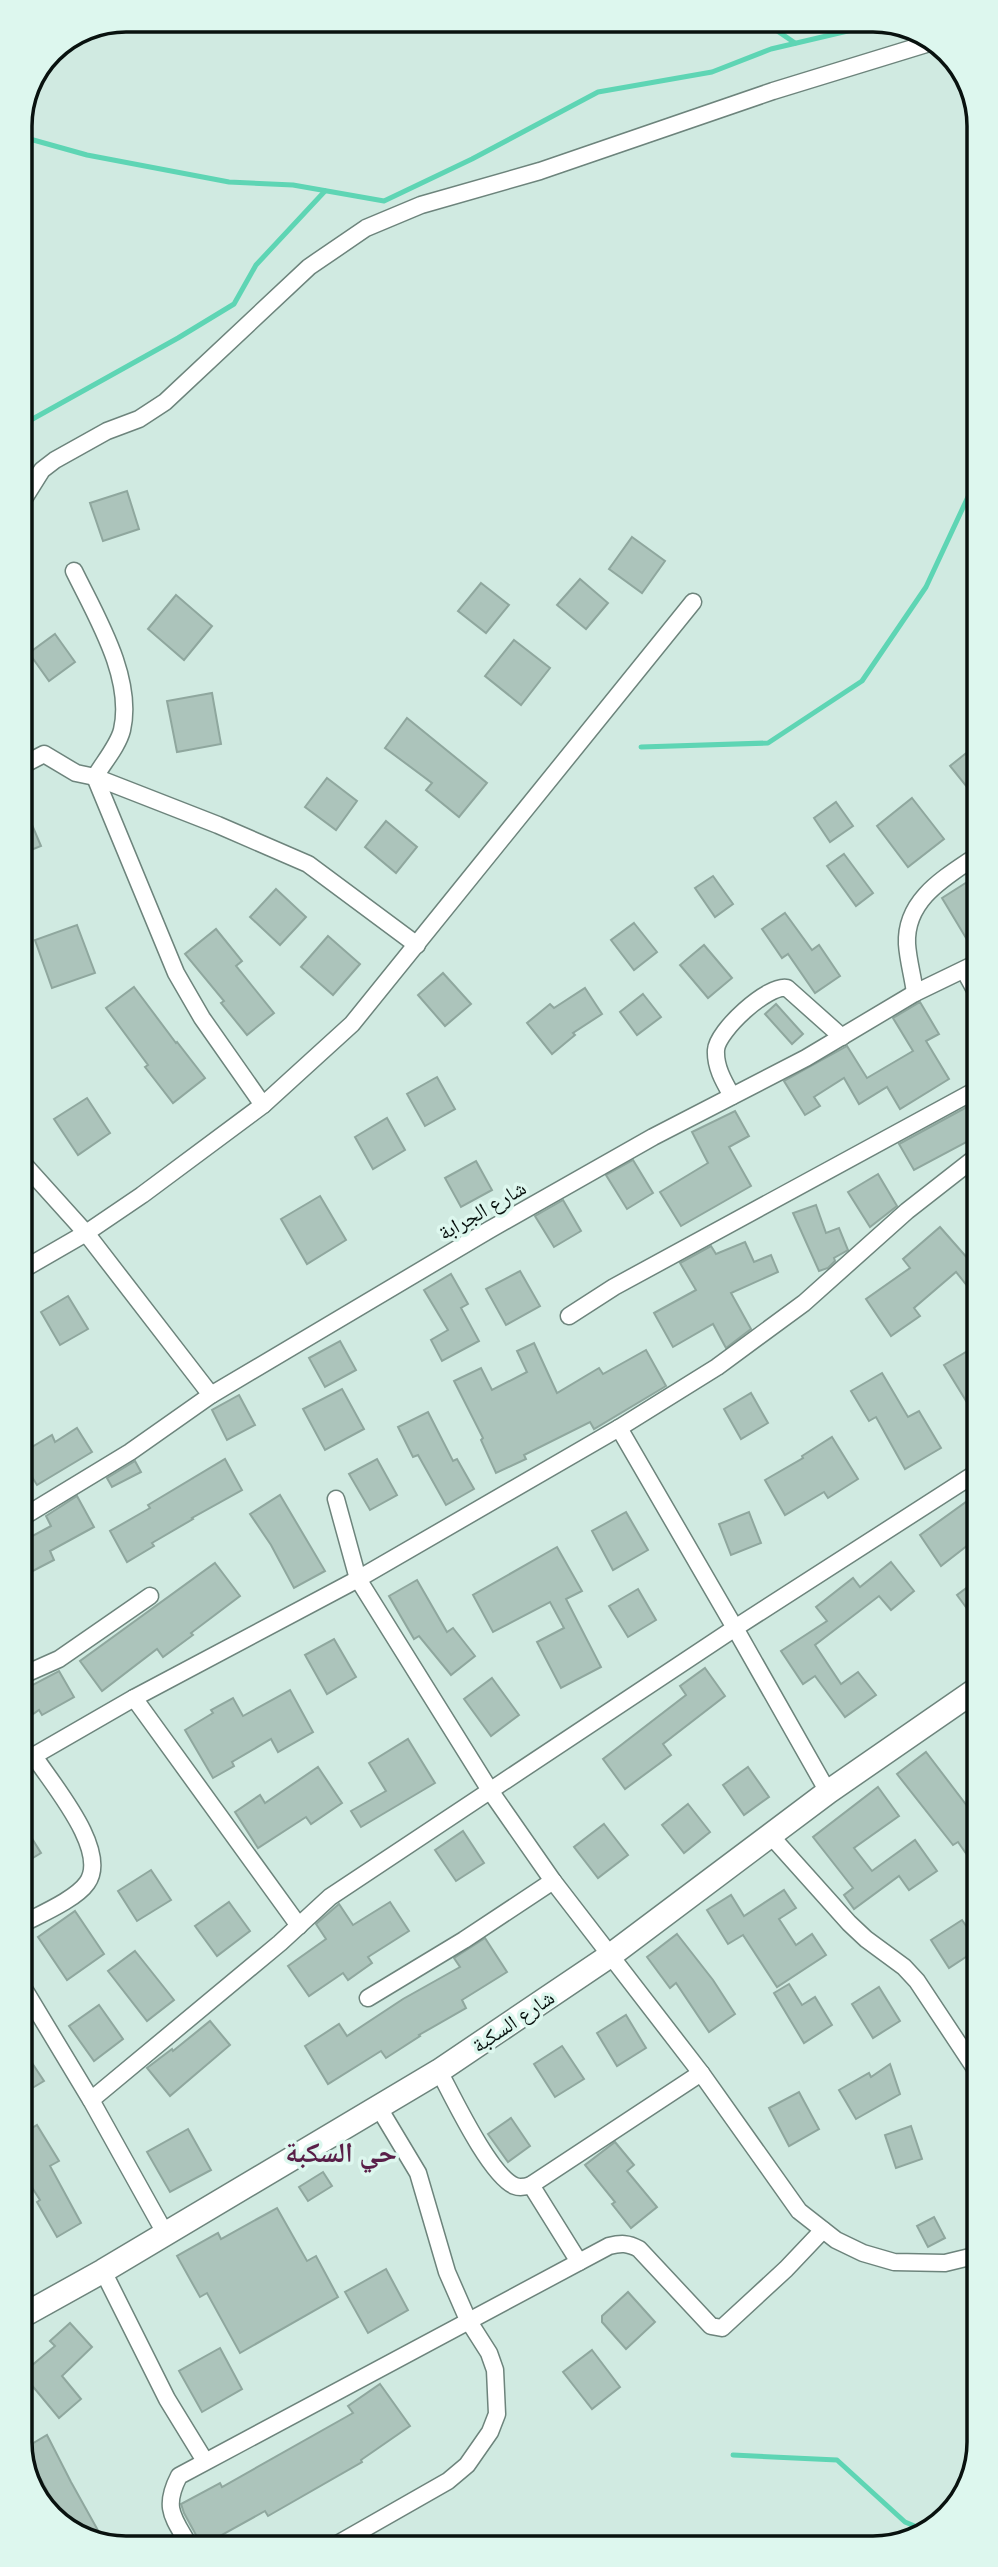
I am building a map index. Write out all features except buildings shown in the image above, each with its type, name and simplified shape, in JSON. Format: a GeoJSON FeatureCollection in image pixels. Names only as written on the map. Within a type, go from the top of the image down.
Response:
{"type":"FeatureCollection","features":[{"type":"Feature","properties":{"kind":"main road","name":"شارع السكبة"},"geometry":{"type":"LineString","coordinates":[[32,2311],[439,2071],[611,1955],[828,1792],[967,1696]]}},
{"type":"Feature","properties":{"kind":"street"},"geometry":{"type":"LineString","coordinates":[[32,486],[42,470],[107,431],[139,419],[165,402],[309,267],[366,228],[421,205],[540,172],[773,91],[922,45]]}},
{"type":"Feature","properties":{"kind":"street"},"geometry":{"type":"LineString","coordinates":[[74,571],[108,640],[121,685],[124,713],[121,733],[95,777]]}},
{"type":"Feature","properties":{"kind":"street"},"geometry":{"type":"LineString","coordinates":[[32,1264],[86,1233],[142,1195],[263,1105],[352,1024],[693,602]]}},
{"type":"Feature","properties":{"kind":"street"},"geometry":{"type":"LineString","coordinates":[[32,760],[44,754],[76,773],[95,777],[218,825],[308,864],[417,945]]}},
{"type":"Feature","properties":{"kind":"street"},"geometry":{"type":"LineString","coordinates":[[95,777],[176,973],[202,1018],[263,1105]]}},
{"type":"Feature","properties":{"kind":"street"},"geometry":{"type":"LineString","coordinates":[[915,993],[907,941],[915,906],[942,879],[967,862]]}},
{"type":"Feature","properties":{"kind":"street","name":"شارع الجرابة"},"geometry":{"type":"LineString","coordinates":[[32,1512],[130,1452],[211,1395],[489,1230],[653,1137],[842,1037],[915,993],[967,968]]}},
{"type":"Feature","properties":{"kind":"street"},"geometry":{"type":"LineString","coordinates":[[732,1096],[722,1079],[718,1062],[716,1049],[719,1038],[754,1003],[779,986],[787,988],[842,1037]]}},
{"type":"Feature","properties":{"kind":"street"},"geometry":{"type":"LineString","coordinates":[[569,1316],[614,1287],[967,1095]]}},
{"type":"Feature","properties":{"kind":"street"},"geometry":{"type":"LineString","coordinates":[[32,1757],[135,1698],[358,1579],[619,1428],[717,1367],[804,1303],[907,1211],[967,1164]]}},
{"type":"Feature","properties":{"kind":"street"},"geometry":{"type":"LineString","coordinates":[[32,1173],[86,1233],[211,1395]]}},
{"type":"Feature","properties":{"kind":"street"},"geometry":{"type":"LineString","coordinates":[[619,1428],[828,1792]]}},
{"type":"Feature","properties":{"kind":"street"},"geometry":{"type":"LineString","coordinates":[[91,2100],[330,1897],[359,1876],[967,1478]]}},
{"type":"Feature","properties":{"kind":"street"},"geometry":{"type":"LineString","coordinates":[[336,1499],[358,1579],[491,1792],[553,1881],[701,2073],[799,2211],[836,2240],[863,2253],[894,2262],[945,2263],[967,2258]]}},
{"type":"Feature","properties":{"kind":"street"},"geometry":{"type":"LineString","coordinates":[[32,1671],[59,1659],[150,1596]]}},
{"type":"Feature","properties":{"kind":"street"},"geometry":{"type":"LineString","coordinates":[[135,1698],[299,1926]]}},
{"type":"Feature","properties":{"kind":"street"},"geometry":{"type":"LineString","coordinates":[[32,1763],[85,1834],[93,1856],[94,1872],[86,1885],[32,1918]]}},
{"type":"Feature","properties":{"kind":"street"},"geometry":{"type":"LineString","coordinates":[[771,1836],[849,1923],[904,1967],[967,2057]]}},
{"type":"Feature","properties":{"kind":"street"},"geometry":{"type":"LineString","coordinates":[[368,1998],[464,1940],[553,1881]]}},
{"type":"Feature","properties":{"kind":"street"},"geometry":{"type":"LineString","coordinates":[[32,2002],[91,2100],[165,2233]]}},
{"type":"Feature","properties":{"kind":"street"},"geometry":{"type":"LineString","coordinates":[[439,2071],[482,2150],[506,2180],[519,2187],[531,2185],[701,2073]]}},
{"type":"Feature","properties":{"kind":"street"},"geometry":{"type":"LineString","coordinates":[[353,2535],[448,2481],[467,2465],[490,2432],[497,2414],[495,2370],[489,2353],[468,2320],[447,2272],[418,2173],[379,2108]]}},
{"type":"Feature","properties":{"kind":"street"},"geometry":{"type":"LineString","coordinates":[[531,2185],[579,2262]]}},
{"type":"Feature","properties":{"kind":"street"},"geometry":{"type":"LineString","coordinates":[[184,2535],[171,2512],[169,2497],[179,2476],[609,2246],[620,2243],[639,2249],[711,2326],[722,2328],[786,2269],[823,2230]]}},
{"type":"Feature","properties":{"kind":"street"},"geometry":{"type":"LineString","coordinates":[[103,2271],[167,2399],[205,2461]]}},
{"type":"Feature","properties":{"kind":"waterway"},"geometry":{"type":"LineString","coordinates":[[779,32],[795,43]]}},
{"type":"Feature","properties":{"kind":"waterway"},"geometry":{"type":"LineString","coordinates":[[32,140],[87,155],[229,182],[293,185],[384,201],[472,159],[598,92],[712,72],[771,49],[843,32]]}},
{"type":"Feature","properties":{"kind":"waterway"},"geometry":{"type":"LineString","coordinates":[[32,419],[234,304],[256,265],[325,191]]}},
{"type":"Feature","properties":{"kind":"waterway"},"geometry":{"type":"LineString","coordinates":[[641,747],[768,743],[862,681],[926,587],[967,499]]}},
{"type":"Feature","properties":{"kind":"waterway"},"geometry":{"type":"LineString","coordinates":[[733,2455],[837,2460],[905,2522],[914,2526]]}},
{"type":"Feature","properties":{"kind":"district","name":"حي السكبة"},"geometry":{"type":"Point","coordinates":[341,2151]}}]}
